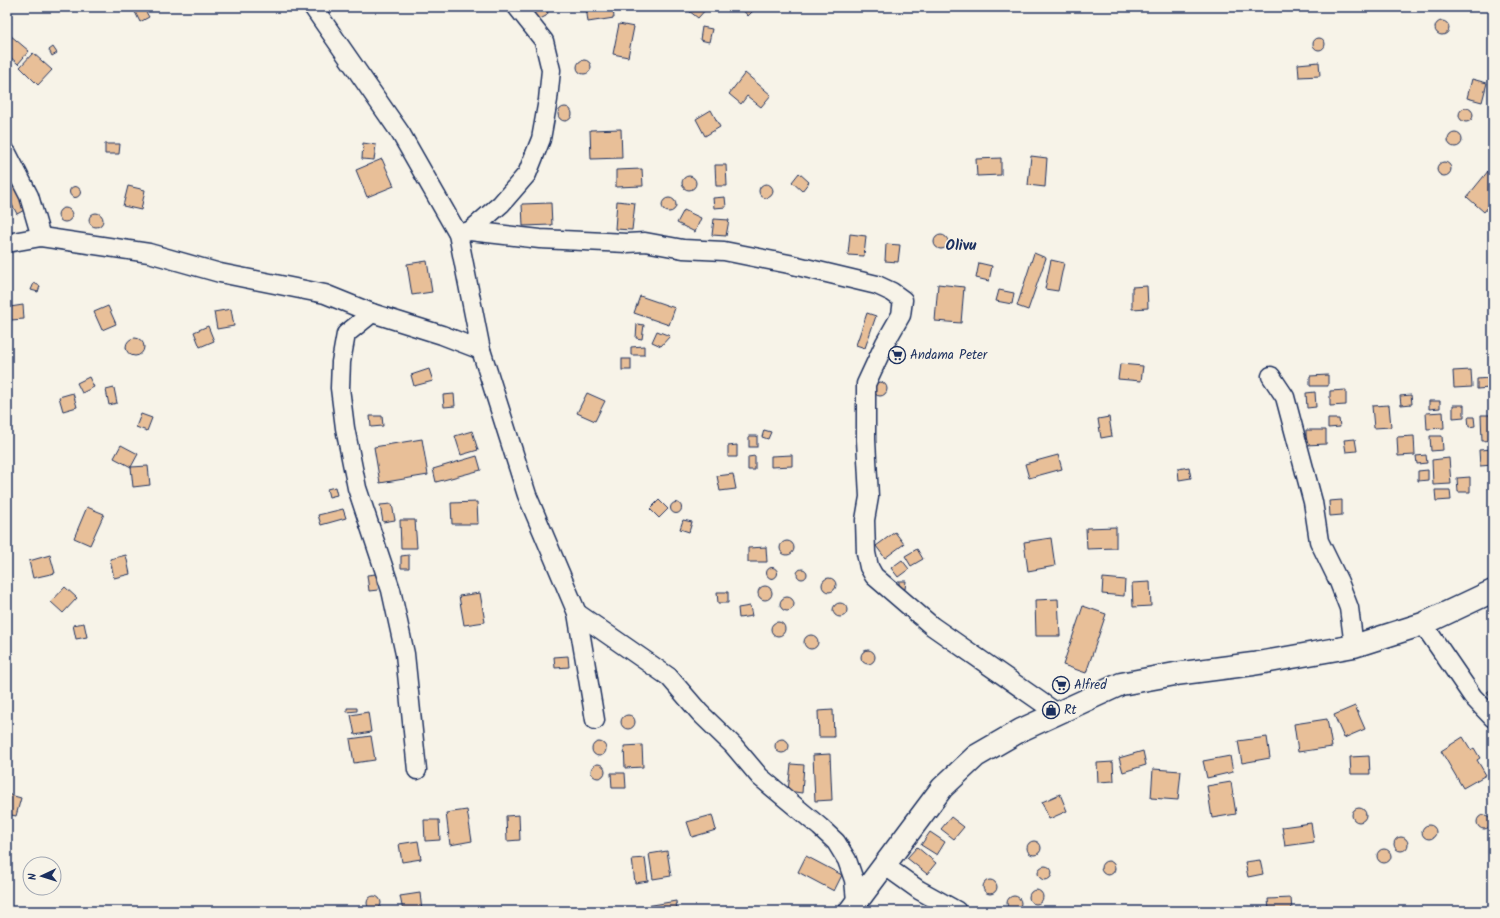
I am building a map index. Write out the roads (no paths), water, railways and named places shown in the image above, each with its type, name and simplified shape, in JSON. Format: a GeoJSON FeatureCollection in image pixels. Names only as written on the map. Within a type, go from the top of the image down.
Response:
{"type":"FeatureCollection","features":[{"type":"Feature","properties":{"kind":"street"},"geometry":{"type":"LineString","coordinates":[[312,7],[401,134],[464,232],[481,350],[527,495],[577,613],[595,720]]}},
{"type":"Feature","properties":{"kind":"street"},"geometry":{"type":"LineString","coordinates":[[464,232],[501,204],[527,174],[541,139],[548,100],[551,70],[544,41],[517,7]]}},
{"type":"Feature","properties":{"kind":"street"},"geometry":{"type":"LineString","coordinates":[[7,153],[30,196],[41,237]]}},
{"type":"Feature","properties":{"kind":"street"},"geometry":{"type":"LineString","coordinates":[[464,232],[540,239],[627,243],[645,242],[683,249],[724,251],[790,264],[877,285],[892,292],[903,300],[901,314],[881,350],[866,384],[866,440],[869,498],[865,520],[866,553],[869,567],[874,576],[932,626],[1057,713]]}},
{"type":"Feature","properties":{"kind":"street"},"geometry":{"type":"LineString","coordinates":[[7,243],[41,237],[149,253],[220,273],[325,294],[372,313],[481,350]]}},
{"type":"Feature","properties":{"kind":"street"},"geometry":{"type":"LineString","coordinates":[[372,313],[346,334],[341,362],[340,388],[345,428],[357,488],[391,590],[405,654],[417,770]]}},
{"type":"Feature","properties":{"kind":"street"},"geometry":{"type":"LineString","coordinates":[[1271,376],[1285,397],[1314,502],[1319,541],[1339,582],[1349,608],[1354,646]]}},
{"type":"Feature","properties":{"kind":"street"},"geometry":{"type":"LineString","coordinates":[[853,906],[942,788],[976,756],[1021,730],[1121,684],[1175,674],[1253,664],[1354,646],[1423,624],[1493,591]]}},
{"type":"Feature","properties":{"kind":"street"},"geometry":{"type":"LineString","coordinates":[[577,613],[669,677],[700,713],[733,745],[760,777],[836,842],[847,860],[854,880],[853,906]]}},
{"type":"Feature","properties":{"kind":"street"},"geometry":{"type":"LineString","coordinates":[[1423,624],[1473,697],[1493,718]]}},
{"type":"Feature","properties":{"kind":"street"},"geometry":{"type":"LineString","coordinates":[[884,865],[919,890],[957,911]]}},
{"type":"Feature","properties":{"kind":"place","name":"Andama Peter"},"geometry":{"type":"Point","coordinates":[897,355]}},
{"type":"Feature","properties":{"kind":"place","name":"Alfred"},"geometry":{"type":"Point","coordinates":[1061,685]}},
{"type":"Feature","properties":{"kind":"place","name":"Rt"},"geometry":{"type":"Point","coordinates":[1051,710]}},
{"type":"Feature","properties":{"kind":"district","name":"Olivu"},"geometry":{"type":"Point","coordinates":[961,246]}}]}
